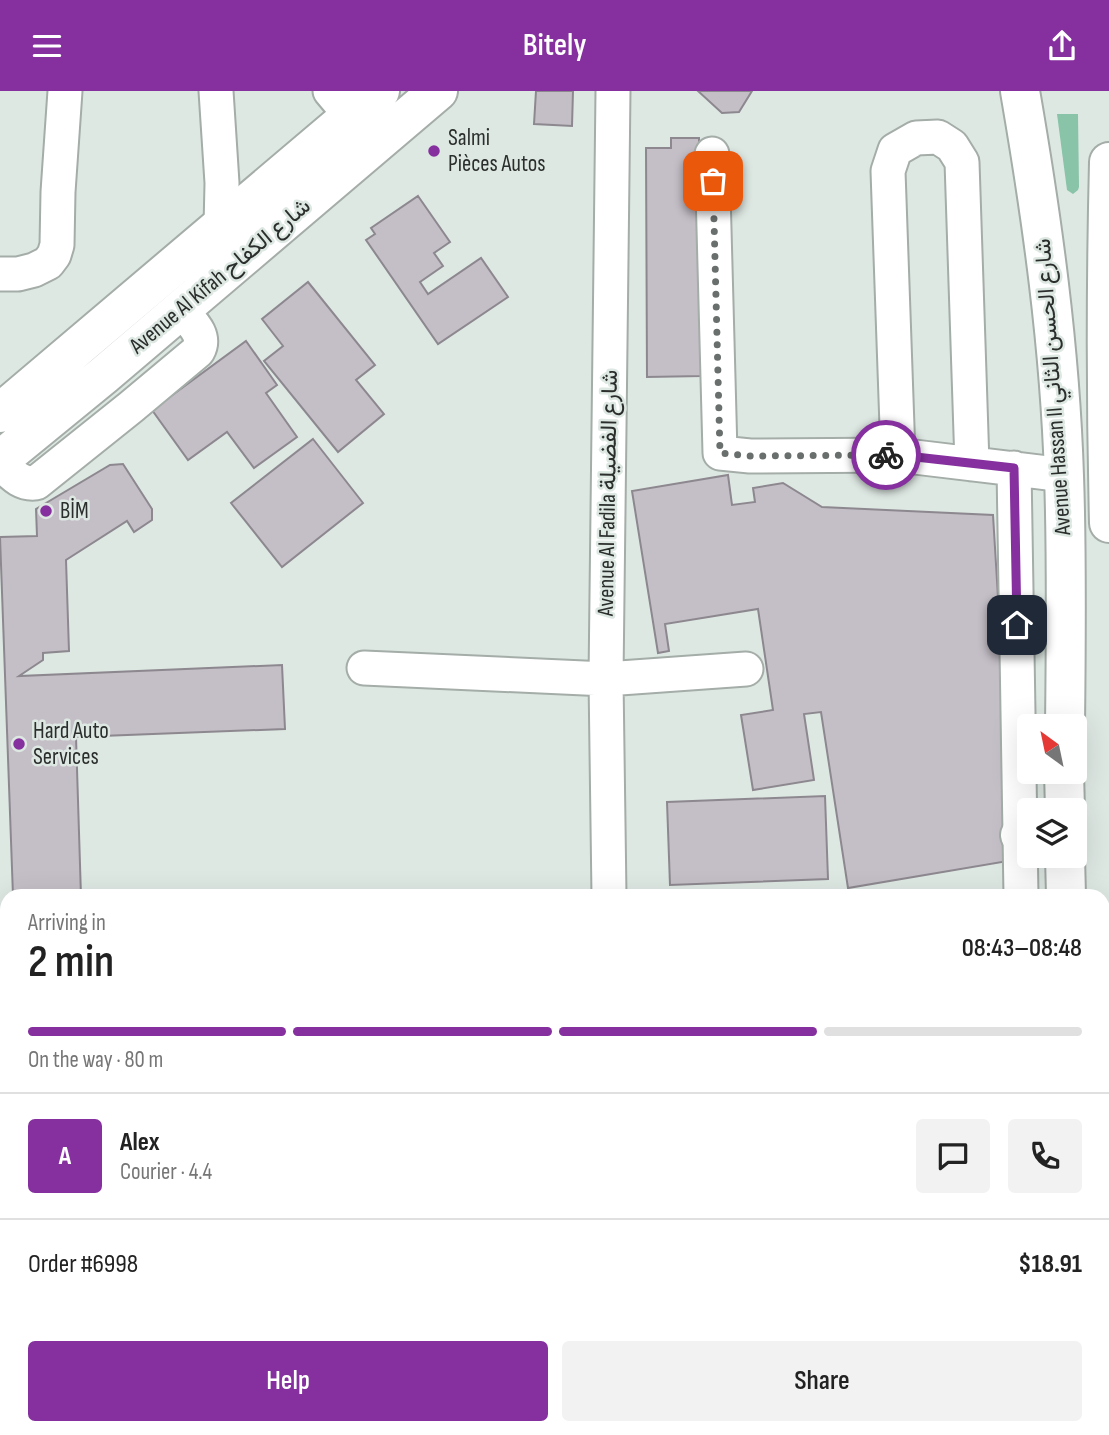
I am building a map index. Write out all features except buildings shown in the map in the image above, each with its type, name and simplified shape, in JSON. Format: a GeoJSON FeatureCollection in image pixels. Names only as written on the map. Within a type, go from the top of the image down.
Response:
{"type":"FeatureCollection","features":[{"type":"Feature","properties":{"kind":"main road","name":"Avenue Al Kifah شارع الكفاح"},"geometry":{"type":"LineString","coordinates":[[0,413],[221,227],[340,103],[380,91]]}},
{"type":"Feature","properties":{"kind":"main road","name":"Avenue Al Kifah شارع الكفاح"},"geometry":{"type":"LineString","coordinates":[[0,461],[438,91]]}},
{"type":"Feature","properties":{"kind":"main road","name":"Avenue Hassan II شارع الحسن الثاني"},"geometry":{"type":"LineString","coordinates":[[1020,91],[1053,328],[1064,475],[1067,592],[1065,714]]}},
{"type":"Feature","properties":{"kind":"main road","name":"Avenue Hassan II شارع الحسن الثاني"},"geometry":{"type":"LineString","coordinates":[[1109,162],[1109,523]]}},
{"type":"Feature","properties":{"kind":"main road"},"geometry":{"type":"LineString","coordinates":[[1065,868],[1066,889]]}},
{"type":"Feature","properties":{"kind":"street"},"geometry":{"type":"LineString","coordinates":[[0,274],[18,274],[41,267],[54,255],[57,245],[65,91]]}},
{"type":"Feature","properties":{"kind":"street"},"geometry":{"type":"LineString","coordinates":[[216,91],[222,183],[221,227]]}},
{"type":"Feature","properties":{"kind":"street","name":"Avenue Al Fadila شارع الفضيلة"},"geometry":{"type":"LineString","coordinates":[[609,889],[606,679],[612,91]]}},
{"type":"Feature","properties":{"kind":"street"},"geometry":{"type":"LineString","coordinates":[[898,455],[888,171],[895,151],[916,138],[938,138],[952,146],[962,162],[972,464]]}},
{"type":"Feature","properties":{"kind":"street"},"geometry":{"type":"LineString","coordinates":[[712,154],[720,453],[750,456],[898,455],[1064,475]]}},
{"type":"Feature","properties":{"kind":"street"},"geometry":{"type":"LineString","coordinates":[[1014,468],[1024,798]]}},
{"type":"Feature","properties":{"kind":"street"},"geometry":{"type":"LineString","coordinates":[[364,668],[606,679],[746,669]]}},
{"type":"Feature","properties":{"kind":"street"},"geometry":{"type":"LineString","coordinates":[[1021,889],[1023,868]]}},
{"type":"Feature","properties":{"kind":"green space"},"geometry":{"type":"Polygon","coordinates":[[[1057,114],[1078,114],[1079,187],[1073,194],[1067,190],[1057,114]]]}},
{"type":"Feature","properties":{"kind":"way so far"},"geometry":{"type":"LineString","coordinates":[[713,181],[720,453],[750,456],[886,455]]}},
{"type":"Feature","properties":{"kind":"place","name":"Salmi Pièces Autos"},"geometry":{"type":"Point","coordinates":[434,151]}},
{"type":"Feature","properties":{"kind":"place","name":"BİM"},"geometry":{"type":"Point","coordinates":[46,511]}},
{"type":"Feature","properties":{"kind":"place","name":"Hard Auto Services"},"geometry":{"type":"Point","coordinates":[19,744]}},
{"type":"Feature","properties":{"kind":"route"},"geometry":{"type":"LineString","coordinates":[[886,455],[1014,468],[1017,625]]}}]}
